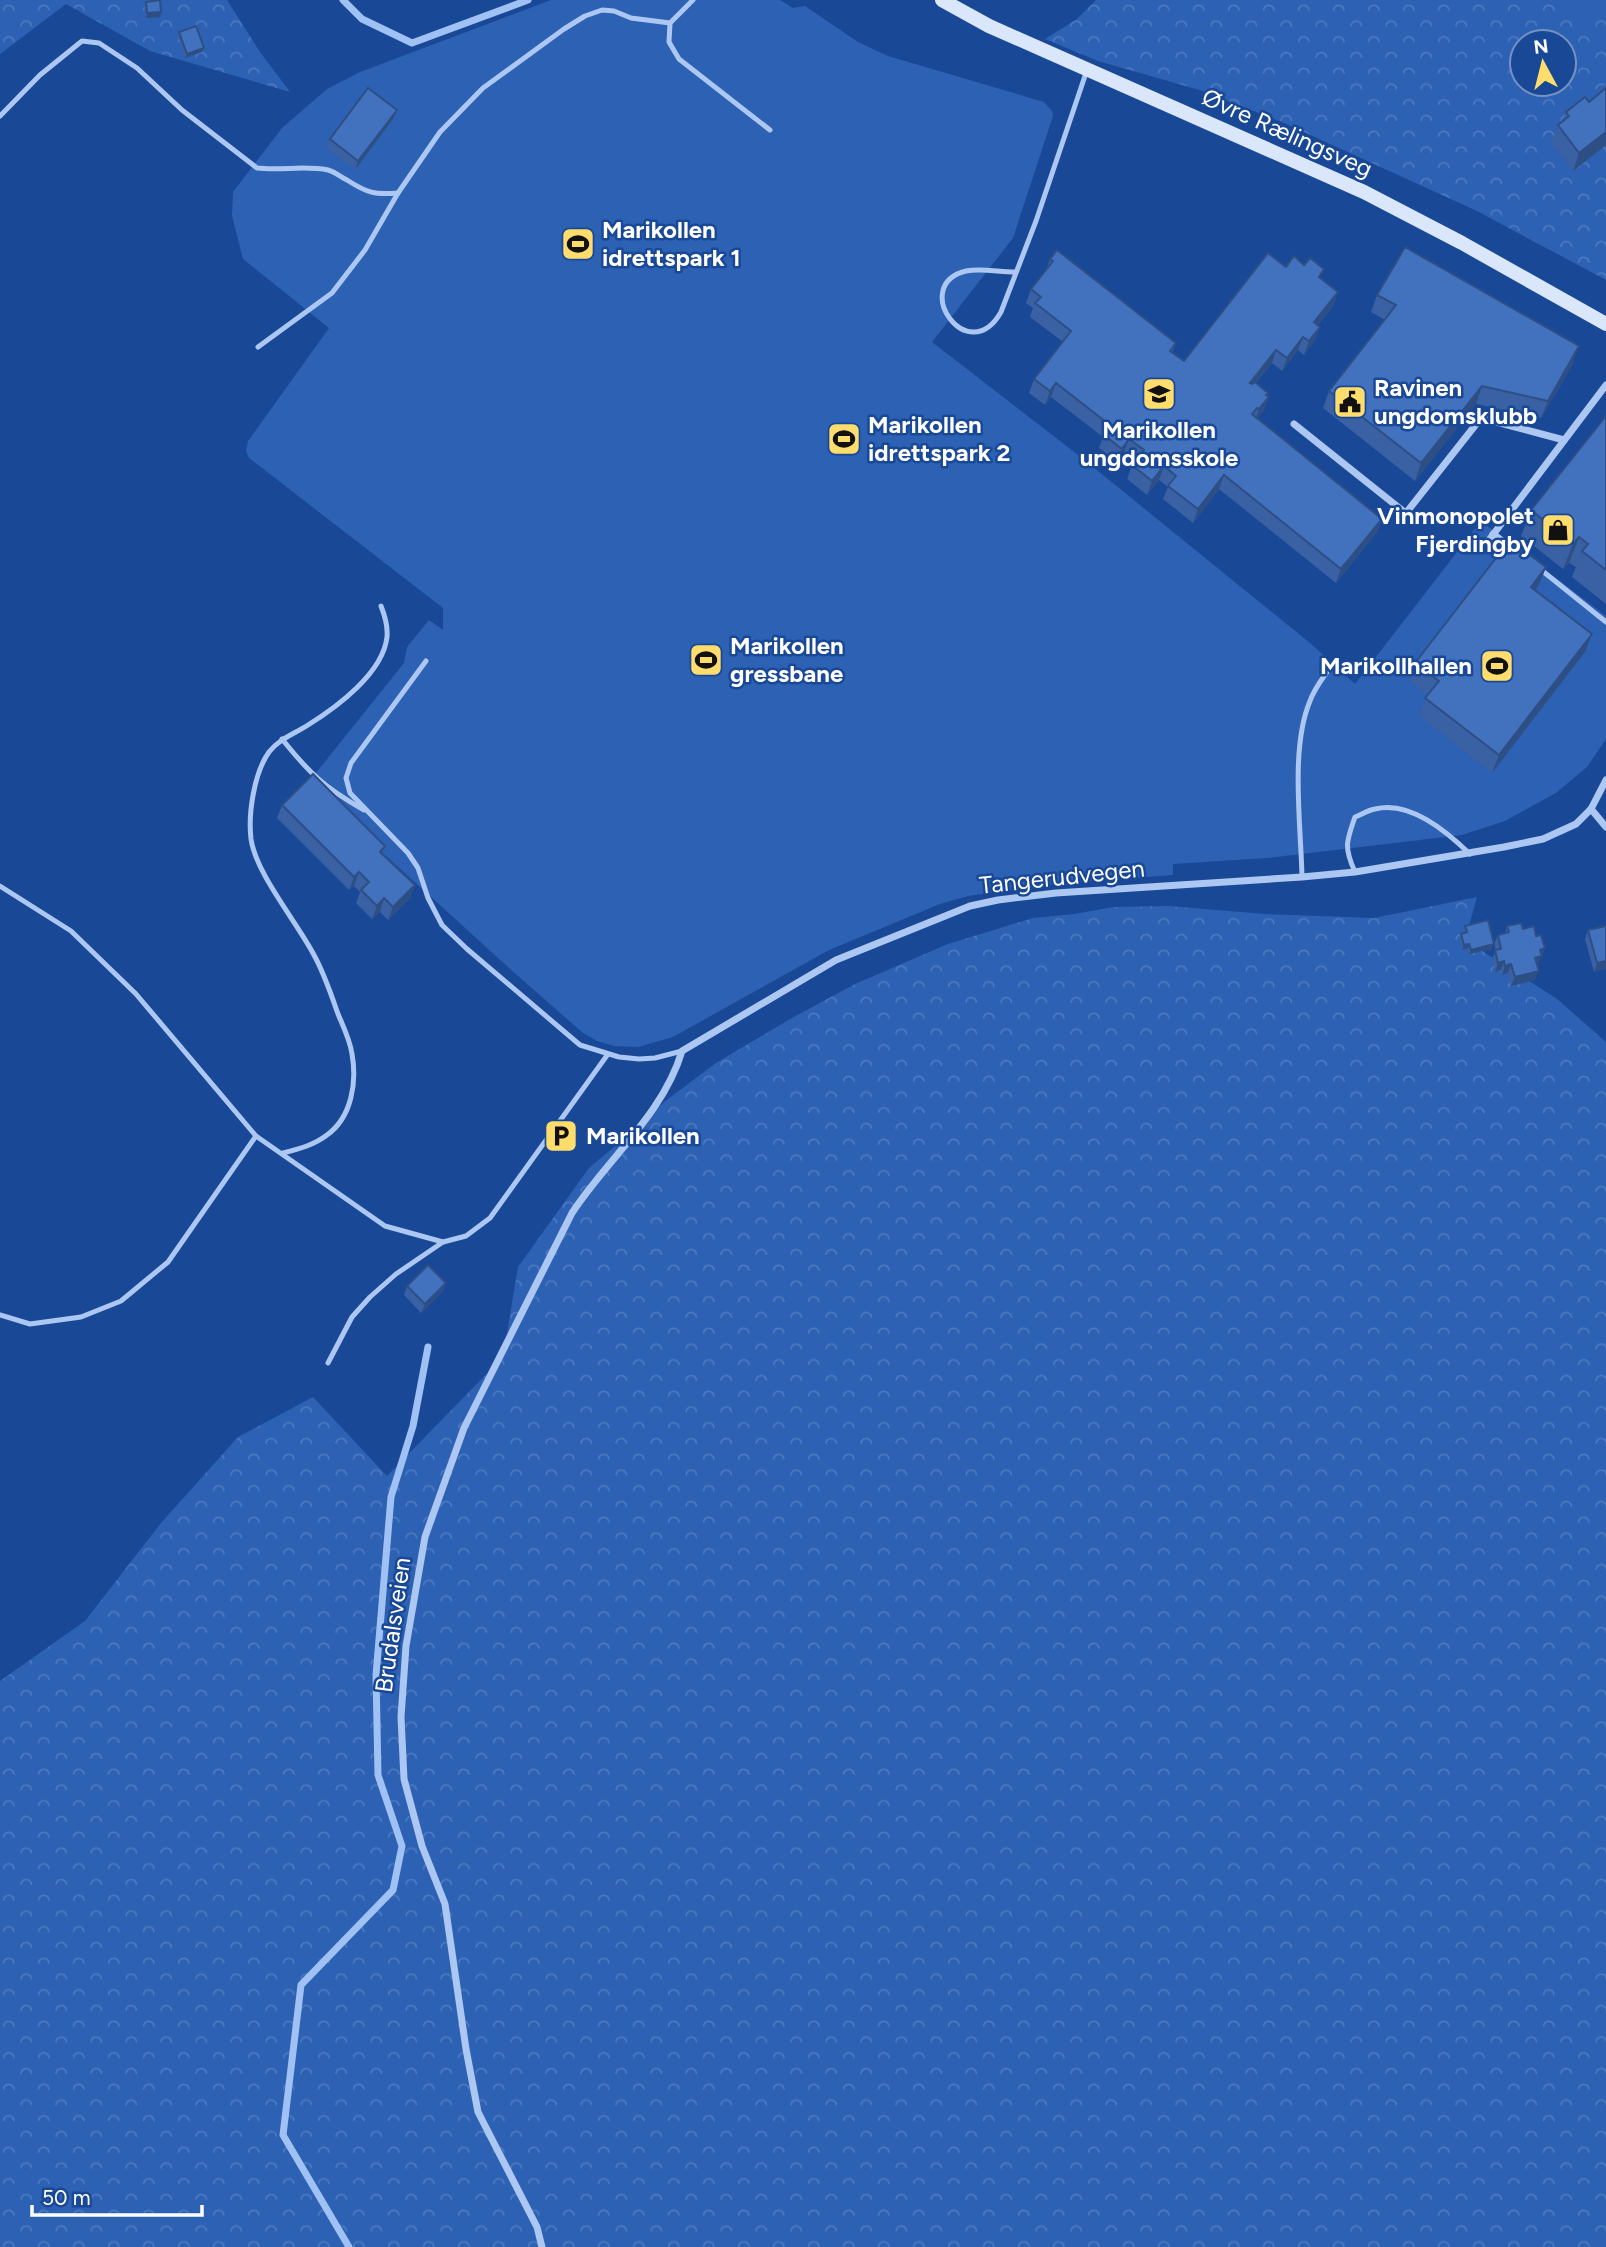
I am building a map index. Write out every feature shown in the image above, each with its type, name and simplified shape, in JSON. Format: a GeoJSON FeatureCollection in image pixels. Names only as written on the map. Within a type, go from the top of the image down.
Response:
{"type":"FeatureCollection","features":[{"type":"Feature","properties":{"kind":"main road","name":"Øvre Rælingsveg"},"geometry":{"type":"LineString","coordinates":[[942,0],[989,26],[1364,192],[1462,243],[1606,324]]}},
{"type":"Feature","properties":{"kind":"street"},"geometry":{"type":"LineString","coordinates":[[1513,549],[1491,537],[1606,384]]}},
{"type":"Feature","properties":{"kind":"street"},"geometry":{"type":"LineString","coordinates":[[1406,513],[1481,418],[1564,440]]}},
{"type":"Feature","properties":{"kind":"street"},"geometry":{"type":"LineString","coordinates":[[1294,424],[1413,519],[1507,516]]}},
{"type":"Feature","properties":{"kind":"street","name":"Tangerudvegen"},"geometry":{"type":"LineString","coordinates":[[682,1051],[836,960],[970,906],[1056,892],[1355,872],[1542,839],[1576,824],[1591,809],[1606,780]]}},
{"type":"Feature","properties":{"kind":"street"},"geometry":{"type":"LineString","coordinates":[[1591,809],[1606,827]]}},
{"type":"Feature","properties":{"kind":"street","name":"Brudalsveien"},"geometry":{"type":"LineString","coordinates":[[542,2247],[537,2227],[478,2112],[445,1904],[422,1846],[404,1779],[401,1717],[406,1646],[425,1537],[464,1428],[572,1213],[661,1097],[677,1068],[682,1051]]}},
{"type":"Feature","properties":{"kind":"lane"},"geometry":{"type":"LineString","coordinates":[[693,0],[670,23],[670,42],[679,60],[770,130]]}},
{"type":"Feature","properties":{"kind":"lane"},"geometry":{"type":"LineString","coordinates":[[258,347],[332,293],[365,250],[398,193],[440,132],[483,88],[564,29],[601,10],[614,11],[631,18],[670,23]]}},
{"type":"Feature","properties":{"kind":"lane"},"geometry":{"type":"LineString","coordinates":[[0,116],[40,75],[82,41],[99,43],[137,68],[182,110],[257,168],[272,170],[312,167],[332,171],[364,191],[380,195],[398,193]]}},
{"type":"Feature","properties":{"kind":"lane"},"geometry":{"type":"LineString","coordinates":[[1015,272],[977,270],[958,274],[944,290],[942,300],[949,320],[968,331],[979,331],[989,327],[1001,312],[1087,69]]}},
{"type":"Feature","properties":{"kind":"lane"},"geometry":{"type":"LineString","coordinates":[[1513,549],[1522,556]]}},
{"type":"Feature","properties":{"kind":"lane"},"geometry":{"type":"LineString","coordinates":[[1531,563],[1606,622]]}},
{"type":"Feature","properties":{"kind":"lane"},"geometry":{"type":"LineString","coordinates":[[283,1153],[310,1146],[329,1134],[347,1111],[355,1083],[352,1052],[314,955],[253,848],[251,806],[257,779],[268,753],[282,739],[333,709],[362,682],[382,655],[387,638],[387,621],[381,606]]}},
{"type":"Feature","properties":{"kind":"lane"},"geometry":{"type":"LineString","coordinates":[[426,661],[361,747],[348,769],[346,785],[350,793],[408,853],[418,868],[435,913],[453,937],[580,1045],[608,1054],[639,1059],[682,1051]]}},
{"type":"Feature","properties":{"kind":"lane"},"geometry":{"type":"LineString","coordinates":[[1302,877],[1300,738],[1309,701],[1329,668]]}},
{"type":"Feature","properties":{"kind":"lane"},"geometry":{"type":"LineString","coordinates":[[282,739],[306,769],[331,791],[370,813]]}},
{"type":"Feature","properties":{"kind":"lane"},"geometry":{"type":"LineString","coordinates":[[1355,872],[1346,853],[1349,834],[1355,817],[1376,808],[1396,808],[1417,815],[1445,832],[1470,853]]}},
{"type":"Feature","properties":{"kind":"lane"},"geometry":{"type":"LineString","coordinates":[[0,886],[71,931],[127,985],[256,1136],[385,1226],[443,1242]]}},
{"type":"Feature","properties":{"kind":"lane"},"geometry":{"type":"LineString","coordinates":[[328,1363],[352,1317],[370,1297],[396,1274],[443,1242],[466,1236],[490,1218],[608,1054]]}},
{"type":"Feature","properties":{"kind":"lane"},"geometry":{"type":"LineString","coordinates":[[0,1315],[30,1324],[81,1317],[121,1301],[168,1262],[256,1136]]}},
{"type":"Feature","properties":{"kind":"green space"},"geometry":{"type":"Polygon","coordinates":[[[0,0],[227,0],[260,52],[290,92],[150,51],[66,4],[0,54],[0,0]]]}},
{"type":"Feature","properties":{"kind":"green space"},"geometry":{"type":"Polygon","coordinates":[[[551,0],[780,0],[793,8],[805,6],[858,42],[888,56],[1044,102],[1053,116],[1013,238],[932,342],[1082,458],[1310,643],[1355,684],[1481,521],[1606,616],[1606,739],[1587,767],[1556,793],[1505,821],[1462,835],[1267,858],[1173,864],[1173,875],[1055,884],[968,896],[940,904],[829,950],[673,1037],[638,1047],[614,1046],[583,1033],[307,784],[404,663],[407,647],[429,620],[443,630],[443,608],[249,458],[246,451],[248,441],[329,328],[243,259],[232,216],[233,192],[282,128],[327,89],[360,72],[551,0]]]}},
{"type":"Feature","properties":{"kind":"green space"},"geometry":{"type":"Polygon","coordinates":[[[1096,0],[1606,0],[1606,280],[1477,211],[1284,123],[1203,91],[1098,61],[1045,39],[1077,19],[1096,0]]]}},
{"type":"Feature","properties":{"kind":"green space"},"geometry":{"type":"Polygon","coordinates":[[[1569,0],[1596,0],[1586,24],[1566,15],[1569,0]]]}},
{"type":"Feature","properties":{"kind":"green space"},"geometry":{"type":"Polygon","coordinates":[[[1477,897],[1465,940],[1557,999],[1606,1042],[1606,2247],[0,2247],[0,1681],[85,1621],[161,1523],[238,1437],[313,1397],[387,1476],[503,1357],[518,1267],[589,1168],[664,1102],[716,1063],[855,984],[948,944],[1033,918],[1114,907],[1168,906],[1265,914],[1374,918],[1477,897]]]}},
{"type":"Feature","properties":{"kind":"building"},"geometry":{"type":"Polygon","coordinates":[[[160,0],[161,12],[147,13],[146,2],[160,0]]]}},
{"type":"Feature","properties":{"kind":"building"},"geometry":{"type":"Polygon","coordinates":[[[196,26],[204,48],[187,54],[179,32],[196,26]]]}},
{"type":"Feature","properties":{"kind":"building"},"geometry":{"type":"Polygon","coordinates":[[[368,88],[397,110],[358,161],[330,139],[368,88]]]}},
{"type":"Feature","properties":{"kind":"building"},"geometry":{"type":"Polygon","coordinates":[[[1606,88],[1606,132],[1579,153],[1558,125],[1569,116],[1566,112],[1585,97],[1589,102],[1606,88]]]}},
{"type":"Feature","properties":{"kind":"building"},"geometry":{"type":"Polygon","coordinates":[[[1405,247],[1579,346],[1548,401],[1482,386],[1421,463],[1329,391],[1396,305],[1377,295],[1405,247]]]}},
{"type":"Feature","properties":{"kind":"building","name":"Marikollen ungdomsskole"},"geometry":{"type":"Polygon","coordinates":[[[1057,250],[1176,343],[1170,351],[1184,361],[1268,253],[1286,267],[1294,256],[1304,265],[1310,258],[1324,269],[1319,277],[1338,292],[1314,322],[1320,327],[1309,341],[1303,337],[1287,358],[1276,350],[1250,383],[1255,382],[1269,397],[1252,414],[1382,519],[1341,569],[1224,475],[1198,509],[1168,486],[1176,476],[1164,466],[1152,481],[1132,465],[1144,450],[1129,439],[1122,449],[1104,435],[1111,426],[1056,383],[1050,391],[1034,379],[1071,331],[1035,303],[1041,297],[1031,289],[1053,261],[1050,259],[1057,250]]]}},
{"type":"Feature","properties":{"kind":"building"},"geometry":{"type":"Polygon","coordinates":[[[1606,416],[1606,570],[1582,551],[1588,544],[1579,537],[1573,544],[1531,510],[1606,416]]]}},
{"type":"Feature","properties":{"kind":"building","name":"Marikollhallen"},"geometry":{"type":"Polygon","coordinates":[[[1510,540],[1546,567],[1531,587],[1592,634],[1499,755],[1425,698],[1439,681],[1415,663],[1510,540]]]}},
{"type":"Feature","properties":{"kind":"building"},"geometry":{"type":"Polygon","coordinates":[[[313,774],[385,846],[380,852],[415,885],[393,907],[384,898],[377,906],[361,890],[369,882],[359,872],[354,877],[282,805],[313,774]]]}},
{"type":"Feature","properties":{"kind":"building"},"geometry":{"type":"Polygon","coordinates":[[[1488,920],[1494,944],[1471,950],[1469,944],[1464,945],[1461,934],[1467,932],[1465,926],[1488,920]]]}},
{"type":"Feature","properties":{"kind":"building"},"geometry":{"type":"Polygon","coordinates":[[[1521,923],[1523,929],[1534,926],[1536,936],[1541,935],[1545,948],[1540,950],[1542,956],[1535,958],[1539,971],[1515,977],[1511,964],[1505,966],[1504,961],[1498,963],[1495,950],[1501,949],[1498,935],[1509,932],[1507,926],[1521,923]]]}},
{"type":"Feature","properties":{"kind":"building"},"geometry":{"type":"Polygon","coordinates":[[[1606,926],[1606,961],[1597,963],[1588,930],[1606,926]]]}},
{"type":"Feature","properties":{"kind":"building"},"geometry":{"type":"Polygon","coordinates":[[[428,1265],[446,1283],[425,1304],[407,1286],[428,1265]]]}},
{"type":"Feature","properties":{"kind":"waterway"},"geometry":{"type":"LineString","coordinates":[[343,0],[362,19],[412,43],[528,0]]}},
{"type":"Feature","properties":{"kind":"waterway"},"geometry":{"type":"LineString","coordinates":[[349,2247],[283,2135],[301,1985],[393,1890],[402,1846],[378,1775],[376,1675],[391,1497],[413,1426],[428,1347]]}},
{"type":"Feature","properties":{"kind":"place","name":"Marikollen idrettspark 1"},"geometry":{"type":"Point","coordinates":[578,244]}},
{"type":"Feature","properties":{"kind":"place","name":"Marikollen ungdomsskole"},"geometry":{"type":"Point","coordinates":[1159,394]}},
{"type":"Feature","properties":{"kind":"place","name":"Ravinen ungdomsklubb"},"geometry":{"type":"Point","coordinates":[1350,402]}},
{"type":"Feature","properties":{"kind":"place","name":"Marikollen idrettspark 2"},"geometry":{"type":"Point","coordinates":[844,439]}},
{"type":"Feature","properties":{"kind":"place","name":"Vinmonopolet Fjerdingby"},"geometry":{"type":"Point","coordinates":[1558,530]}},
{"type":"Feature","properties":{"kind":"place","name":"Marikollen gressbane"},"geometry":{"type":"Point","coordinates":[706,660]}},
{"type":"Feature","properties":{"kind":"place","name":"Marikollhallen"},"geometry":{"type":"Point","coordinates":[1497,666]}},
{"type":"Feature","properties":{"kind":"place","name":"Marikollen"},"geometry":{"type":"Point","coordinates":[561,1136]}}]}
